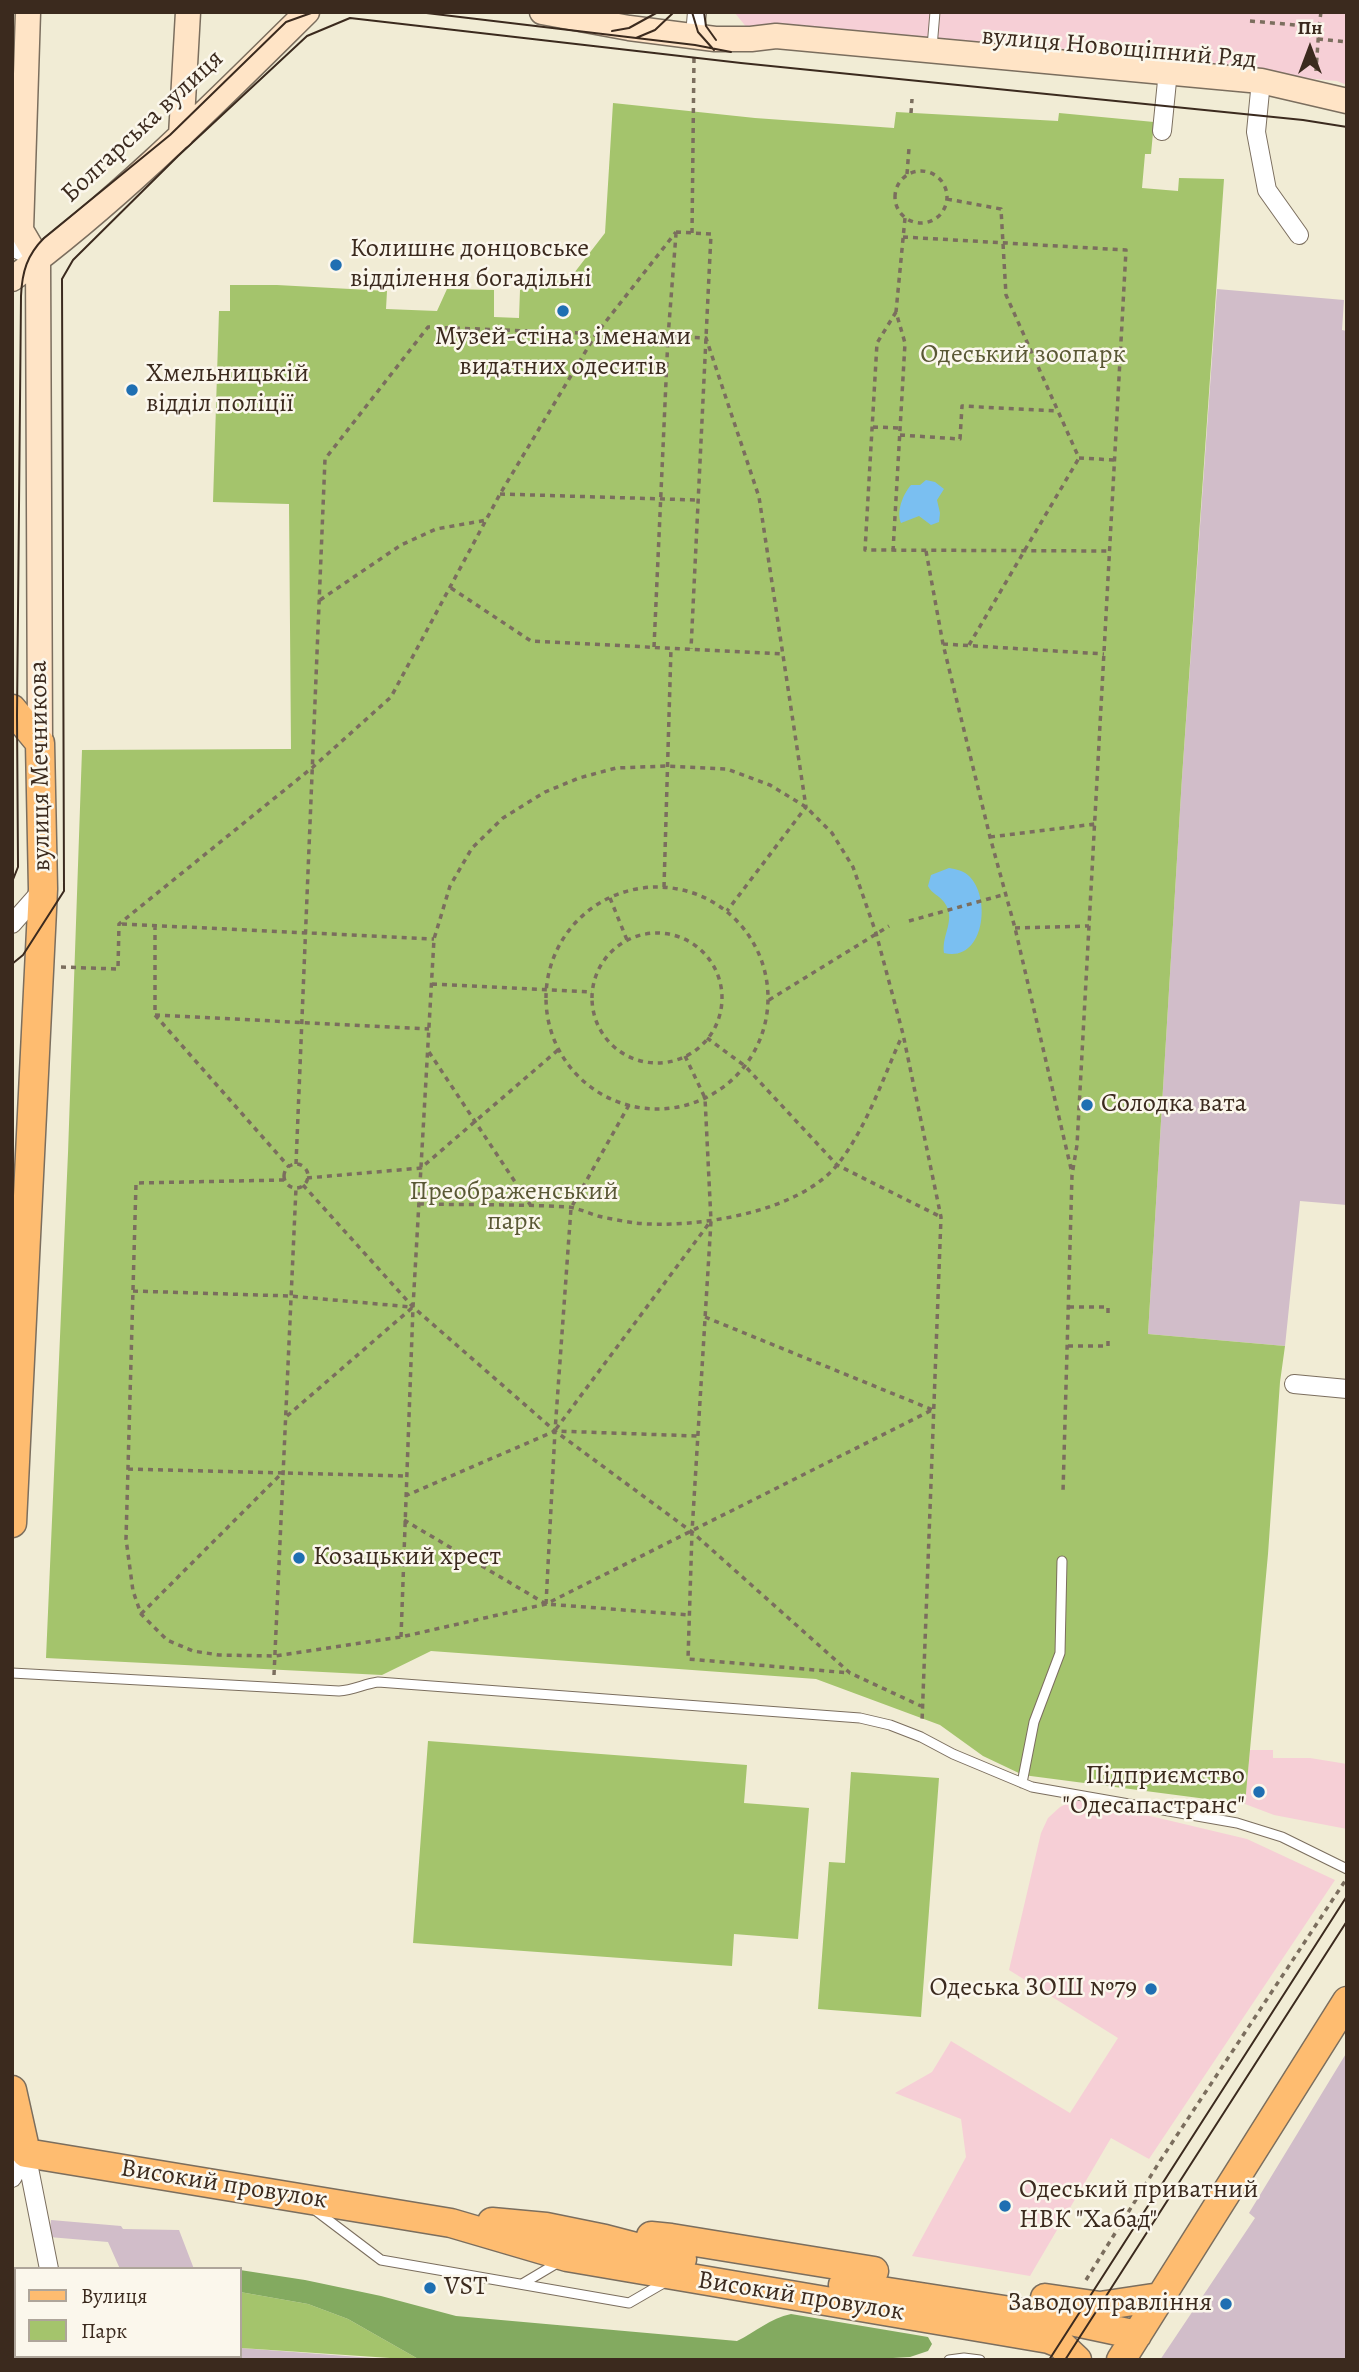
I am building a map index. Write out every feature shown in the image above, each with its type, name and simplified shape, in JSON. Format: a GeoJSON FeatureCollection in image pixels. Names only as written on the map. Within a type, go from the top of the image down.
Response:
{"type":"FeatureCollection","features":[{"type":"Feature","properties":{"kind":"main road"},"geometry":{"type":"LineString","coordinates":[[12,709],[40,744]]}},
{"type":"Feature","properties":{"kind":"main road","name":"вулиця Мечникова"},"geometry":{"type":"LineString","coordinates":[[12,1522],[43,889],[40,744]]}},
{"type":"Feature","properties":{"kind":"main road"},"geometry":{"type":"LineString","coordinates":[[1121,2360],[1343,2012]]}},
{"type":"Feature","properties":{"kind":"main road"},"geometry":{"type":"LineString","coordinates":[[12,2090],[26,2153]]}},
{"type":"Feature","properties":{"kind":"main road","name":"Високий провулок"},"geometry":{"type":"LineString","coordinates":[[26,2153],[451,2223],[567,2257],[1049,2339],[1059,2343],[1077,2360]]}},
{"type":"Feature","properties":{"kind":"main road","name":"Високий провулок"},"geometry":{"type":"LineString","coordinates":[[451,2223],[523,2224],[605,2239],[672,2257],[1062,2319],[1137,2335]]}},
{"type":"Feature","properties":{"kind":"main road","name":"Високий провулок"},"geometry":{"type":"LineString","coordinates":[[520,2243],[575,2244],[638,2236],[671,2238],[1100,2306],[1160,2297]]}},
{"type":"Feature","properties":{"kind":"street","name":"вулиця Мечникова"},"geometry":{"type":"LineString","coordinates":[[28,12],[21,230],[38,259],[40,744]]}},
{"type":"Feature","properties":{"kind":"street"},"geometry":{"type":"LineString","coordinates":[[181,136],[188,12]]}},
{"type":"Feature","properties":{"kind":"street","name":"Болгарська вулиця"},"geometry":{"type":"LineString","coordinates":[[12,279],[57,246],[181,136],[307,12]]}},
{"type":"Feature","properties":{"kind":"street","name":"вулиця Новощіпний Ряд"},"geometry":{"type":"LineString","coordinates":[[542,12],[629,28],[696,24],[715,39],[776,36],[932,49],[1315,92],[1347,101]]}},
{"type":"Feature","properties":{"kind":"street","name":"вулиця Новощіпний Ряд"},"geometry":{"type":"LineString","coordinates":[[751,39],[775,47],[1167,77]]}},
{"type":"Feature","properties":{"kind":"street"},"geometry":{"type":"LineString","coordinates":[[1162,131],[1167,77]]}},
{"type":"Feature","properties":{"kind":"street"},"geometry":{"type":"LineString","coordinates":[[1261,87],[1256,132],[1267,190],[1299,235]]}},
{"type":"Feature","properties":{"kind":"street"},"geometry":{"type":"LineString","coordinates":[[12,247],[38,259]]}},
{"type":"Feature","properties":{"kind":"street"},"geometry":{"type":"LineString","coordinates":[[12,924],[43,889]]}},
{"type":"Feature","properties":{"kind":"street"},"geometry":{"type":"LineString","coordinates":[[1294,1384],[1347,1389]]}},
{"type":"Feature","properties":{"kind":"street"},"geometry":{"type":"LineString","coordinates":[[12,2178],[26,2153]]}},
{"type":"Feature","properties":{"kind":"street"},"geometry":{"type":"LineString","coordinates":[[26,2153],[49,2267]]}},
{"type":"Feature","properties":{"kind":"lane"},"geometry":{"type":"LineString","coordinates":[[932,49],[935,12]]}},
{"type":"Feature","properties":{"kind":"lane"},"geometry":{"type":"LineString","coordinates":[[1022,1783],[1034,1722],[1060,1653],[1062,1561]]}},
{"type":"Feature","properties":{"kind":"lane"},"geometry":{"type":"LineString","coordinates":[[12,1673],[339,1691],[353,1690],[378,1682],[860,1718],[890,1725],[921,1737],[953,1755],[1032,1787],[1237,1823],[1282,1837],[1347,1869]]}},
{"type":"Feature","properties":{"kind":"lane"},"geometry":{"type":"LineString","coordinates":[[300,2198],[381,2260],[629,2303],[676,2276]]}},
{"type":"Feature","properties":{"kind":"lane"},"geometry":{"type":"LineString","coordinates":[[522,2284],[567,2257]]}},
{"type":"Feature","properties":{"kind":"lane"},"geometry":{"type":"LineString","coordinates":[[949,2360],[980,2360]]}},
{"type":"Feature","properties":{"kind":"path"},"geometry":{"type":"LineString","coordinates":[[1315,92],[1321,12]]}},
{"type":"Feature","properties":{"kind":"path"},"geometry":{"type":"LineString","coordinates":[[1251,21],[1319,27]]}},
{"type":"Feature","properties":{"kind":"path"},"geometry":{"type":"LineString","coordinates":[[692,233],[696,24]]}},
{"type":"Feature","properties":{"kind":"path"},"geometry":{"type":"LineString","coordinates":[[1318,39],[1347,42]]}},
{"type":"Feature","properties":{"kind":"path"},"geometry":{"type":"LineString","coordinates":[[911,113],[912,99]]}},
{"type":"Feature","properties":{"kind":"path"},"geometry":{"type":"LineString","coordinates":[[907,175],[909,148]]}},
{"type":"Feature","properties":{"kind":"path"},"geometry":{"type":"LineString","coordinates":[[921,171],[935,175],[944,186],[947,199],[943,213],[932,221],[918,223],[905,218],[896,206],[895,192],[907,175],[921,171]]}},
{"type":"Feature","properties":{"kind":"path"},"geometry":{"type":"LineString","coordinates":[[947,199],[1001,209],[1006,295],[1079,458]]}},
{"type":"Feature","properties":{"kind":"path"},"geometry":{"type":"LineString","coordinates":[[893,551],[905,343],[896,312],[905,218]]}},
{"type":"Feature","properties":{"kind":"path"},"geometry":{"type":"LineString","coordinates":[[676,232],[711,234],[691,649]]}},
{"type":"Feature","properties":{"kind":"path"},"geometry":{"type":"LineString","coordinates":[[118,969],[120,924],[313,766],[391,697],[500,494],[596,334],[676,232]]}},
{"type":"Feature","properties":{"kind":"path"},"geometry":{"type":"LineString","coordinates":[[654,647],[668,337],[676,232]]}},
{"type":"Feature","properties":{"kind":"path"},"geometry":{"type":"LineString","coordinates":[[903,237],[1126,250],[1077,1145],[1072,1175],[1063,1492]]}},
{"type":"Feature","properties":{"kind":"path"},"geometry":{"type":"LineString","coordinates":[[896,312],[877,343],[865,550],[1110,551]]}},
{"type":"Feature","properties":{"kind":"path"},"geometry":{"type":"LineString","coordinates":[[296,1164],[325,459],[428,327],[706,338]]}},
{"type":"Feature","properties":{"kind":"path"},"geometry":{"type":"LineString","coordinates":[[706,338],[759,497],[806,807],[727,911]]}},
{"type":"Feature","properties":{"kind":"path"},"geometry":{"type":"LineString","coordinates":[[900,435],[960,439],[962,405],[1058,411]]}},
{"type":"Feature","properties":{"kind":"path"},"geometry":{"type":"LineString","coordinates":[[873,427],[900,428]]}},
{"type":"Feature","properties":{"kind":"path"},"geometry":{"type":"LineString","coordinates":[[1079,458],[1115,460]]}},
{"type":"Feature","properties":{"kind":"path"},"geometry":{"type":"LineString","coordinates":[[969,645],[1079,458]]}},
{"type":"Feature","properties":{"kind":"path"},"geometry":{"type":"LineString","coordinates":[[500,494],[698,500]]}},
{"type":"Feature","properties":{"kind":"path"},"geometry":{"type":"LineString","coordinates":[[320,600],[401,545],[436,529],[487,520]]}},
{"type":"Feature","properties":{"kind":"path"},"geometry":{"type":"LineString","coordinates":[[926,551],[943,643],[1015,928],[1072,1175]]}},
{"type":"Feature","properties":{"kind":"path"},"geometry":{"type":"LineString","coordinates":[[450,588],[531,640],[783,654]]}},
{"type":"Feature","properties":{"kind":"path"},"geometry":{"type":"LineString","coordinates":[[943,643],[1104,654]]}},
{"type":"Feature","properties":{"kind":"path"},"geometry":{"type":"LineString","coordinates":[[664,887],[671,648]]}},
{"type":"Feature","properties":{"kind":"path"},"geometry":{"type":"LineString","coordinates":[[401,1637],[413,1307],[434,939],[450,886],[472,848],[503,818],[545,792],[579,778],[616,768],[667,766],[727,769],[771,785],[806,807],[832,833],[853,867],[876,933],[903,1034],[941,1217],[921,1737]]}},
{"type":"Feature","properties":{"kind":"path"},"geometry":{"type":"LineString","coordinates":[[990,837],[1095,824]]}},
{"type":"Feature","properties":{"kind":"path"},"geometry":{"type":"LineString","coordinates":[[664,887],[697,894],[727,911],[750,935],[764,966],[769,1000],[766,1023],[758,1046],[734,1079],[705,1098],[681,1107],[655,1109],[629,1105],[600,1093],[576,1074],[558,1049],[548,1020],[546,990],[553,959],[568,932],[589,910],[631,890],[664,887]]}},
{"type":"Feature","properties":{"kind":"path"},"geometry":{"type":"LineString","coordinates":[[909,921],[1006,894]]}},
{"type":"Feature","properties":{"kind":"path"},"geometry":{"type":"LineString","coordinates":[[610,898],[627,940]]}},
{"type":"Feature","properties":{"kind":"path"},"geometry":{"type":"LineString","coordinates":[[120,924],[434,939]]}},
{"type":"Feature","properties":{"kind":"path"},"geometry":{"type":"LineString","coordinates":[[155,925],[155,1015],[289,1167]]}},
{"type":"Feature","properties":{"kind":"path"},"geometry":{"type":"LineString","coordinates":[[769,1000],[889,926]]}},
{"type":"Feature","properties":{"kind":"path"},"geometry":{"type":"LineString","coordinates":[[1015,928],[1089,926]]}},
{"type":"Feature","properties":{"kind":"path"},"geometry":{"type":"LineString","coordinates":[[655,933],[674,935],[691,943],[706,956],[716,971],[721,989],[721,1008],[715,1027],[703,1043],[684,1056],[668,1062],[648,1062],[629,1057],[612,1046],[600,1030],[593,1012],[592,992],[596,973],[606,957],[627,940],[655,933]]}},
{"type":"Feature","properties":{"kind":"path"},"geometry":{"type":"LineString","coordinates":[[432,984],[592,992]]}},
{"type":"Feature","properties":{"kind":"path"},"geometry":{"type":"LineString","coordinates":[[155,1015],[429,1029]]}},
{"type":"Feature","properties":{"kind":"path"},"geometry":{"type":"LineString","coordinates":[[419,1203],[571,1208],[635,1223],[663,1224],[711,1221],[748,1214],[781,1202],[815,1184],[837,1165],[862,1125],[903,1034]]}},
{"type":"Feature","properties":{"kind":"path"},"geometry":{"type":"LineString","coordinates":[[707,1038],[746,1066],[837,1165],[941,1217]]}},
{"type":"Feature","properties":{"kind":"path"},"geometry":{"type":"LineString","coordinates":[[307,1178],[421,1168],[558,1049]]}},
{"type":"Feature","properties":{"kind":"path"},"geometry":{"type":"LineString","coordinates":[[428,1050],[531,1206]]}},
{"type":"Feature","properties":{"kind":"path"},"geometry":{"type":"LineString","coordinates":[[684,1056],[705,1098],[711,1221],[692,1532],[688,1659],[850,1673]]}},
{"type":"Feature","properties":{"kind":"path"},"geometry":{"type":"LineString","coordinates":[[546,1604],[571,1208],[629,1105]]}},
{"type":"Feature","properties":{"kind":"path"},"geometry":{"type":"LineString","coordinates":[[296,1164],[306,1170],[307,1178],[303,1185],[296,1188],[284,1180],[284,1172],[296,1164]]}},
{"type":"Feature","properties":{"kind":"path"},"geometry":{"type":"LineString","coordinates":[[284,1180],[136,1184],[126,1538],[133,1591],[141,1614],[167,1640],[193,1650],[219,1655],[275,1656],[401,1637],[546,1604],[933,1410]]}},
{"type":"Feature","properties":{"kind":"path"},"geometry":{"type":"LineString","coordinates":[[303,1185],[413,1307],[555,1431],[692,1532],[850,1673],[922,1706]]}},
{"type":"Feature","properties":{"kind":"path"},"geometry":{"type":"LineString","coordinates":[[273,1688],[296,1188]]}},
{"type":"Feature","properties":{"kind":"path"},"geometry":{"type":"LineString","coordinates":[[555,1431],[711,1221]]}},
{"type":"Feature","properties":{"kind":"path"},"geometry":{"type":"LineString","coordinates":[[133,1292],[290,1296],[413,1307]]}},
{"type":"Feature","properties":{"kind":"path"},"geometry":{"type":"LineString","coordinates":[[286,1417],[413,1307]]}},
{"type":"Feature","properties":{"kind":"path"},"geometry":{"type":"LineString","coordinates":[[1069,1307],[1108,1307],[1108,1317]]}},
{"type":"Feature","properties":{"kind":"path"},"geometry":{"type":"LineString","coordinates":[[705,1317],[933,1410]]}},
{"type":"Feature","properties":{"kind":"path"},"geometry":{"type":"LineString","coordinates":[[1068,1346],[1108,1346],[1108,1338]]}},
{"type":"Feature","properties":{"kind":"path"},"geometry":{"type":"LineString","coordinates":[[405,1496],[555,1431],[698,1436]]}},
{"type":"Feature","properties":{"kind":"path"},"geometry":{"type":"LineString","coordinates":[[128,1469],[406,1476]]}},
{"type":"Feature","properties":{"kind":"path"},"geometry":{"type":"LineString","coordinates":[[141,1614],[284,1472]]}},
{"type":"Feature","properties":{"kind":"path"},"geometry":{"type":"LineString","coordinates":[[404,1520],[546,1604],[689,1615]]}},
{"type":"Feature","properties":{"kind":"path"},"geometry":{"type":"LineString","coordinates":[[1081,2288],[1160,2161],[1347,1878]]}},
{"type":"Feature","properties":{"kind":"shaded area"},"geometry":{"type":"Polygon","coordinates":[[[734,12],[1347,12],[1347,85],[1337,81],[748,29],[734,12]]]}},
{"type":"Feature","properties":{"kind":"shaded area"},"geometry":{"type":"Polygon","coordinates":[[[1217,289],[1344,300],[1342,330],[1347,331],[1347,1205],[1300,1201],[1285,1346],[1148,1334],[1182,777],[1217,289]]]}},
{"type":"Feature","properties":{"kind":"shaded area"},"geometry":{"type":"Polygon","coordinates":[[[1250,1750],[1273,1750],[1273,1758],[1310,1758],[1347,1764],[1347,1829],[1274,1815],[1245,1804],[1250,1750]]]}},
{"type":"Feature","properties":{"kind":"shaded area","name":"Одеська ЗОШ №79"},"geometry":{"type":"Polygon","coordinates":[[[1083,1800],[1247,1839],[1335,1880],[1149,2159],[1111,2138],[1030,2276],[912,2256],[966,2157],[961,2119],[895,2093],[932,2072],[951,2041],[1070,2113],[1118,2038],[1009,1970],[1041,1833],[1048,1818],[1060,1807],[1072,1801],[1083,1800]]]}},
{"type":"Feature","properties":{"kind":"shaded area"},"geometry":{"type":"Polygon","coordinates":[[[1347,2052],[1347,2360],[1160,2360],[1255,2218],[1249,2213],[1347,2052]]]}},
{"type":"Feature","properties":{"kind":"shaded area"},"geometry":{"type":"Polygon","coordinates":[[[51,2220],[121,2226],[123,2229],[179,2230],[193,2267],[119,2267],[108,2242],[49,2237],[51,2220]]]}},
{"type":"Feature","properties":{"kind":"shaded area"},"geometry":{"type":"Polygon","coordinates":[[[242,2348],[398,2360],[241,2360],[242,2348]]]}},
{"type":"Feature","properties":{"kind":"green space","name":"Преображенський парк"},"geometry":{"type":"Polygon","coordinates":[[[613,103],[755,118],[894,128],[896,112],[1058,121],[1059,113],[1154,122],[1151,154],[1145,154],[1142,188],[1178,191],[1179,178],[1224,179],[1182,777],[1148,1334],[1285,1346],[1245,1804],[1023,1775],[983,1756],[940,1725],[816,1679],[431,1651],[382,1675],[46,1658],[82,750],[291,749],[289,504],[213,502],[219,311],[230,311],[230,285],[387,291],[386,309],[437,311],[447,289],[494,290],[494,317],[519,318],[520,290],[571,277],[605,233],[613,103]]]}},
{"type":"Feature","properties":{"kind":"green space"},"geometry":{"type":"Polygon","coordinates":[[[428,1741],[747,1765],[744,1803],[809,1808],[798,1939],[734,1934],[732,1966],[413,1943],[428,1741]]]}},
{"type":"Feature","properties":{"kind":"green space"},"geometry":{"type":"Polygon","coordinates":[[[851,1772],[939,1778],[921,2017],[818,2009],[829,1862],[845,1863],[851,1772]]]}},
{"type":"Feature","properties":{"kind":"green space"},"geometry":{"type":"Polygon","coordinates":[[[242,2270],[381,2296],[456,2316],[737,2341],[770,2322],[791,2314],[928,2337],[932,2344],[928,2351],[910,2357],[859,2360],[420,2360],[348,2319],[308,2304],[242,2292],[242,2270]]]}},
{"type":"Feature","properties":{"kind":"green space"},"geometry":{"type":"Polygon","coordinates":[[[242,2292],[308,2304],[348,2319],[420,2360],[242,2348],[242,2292]]]}},
{"type":"Feature","properties":{"kind":"water"},"geometry":{"type":"Polygon","coordinates":[[[926,480],[935,482],[944,489],[937,500],[939,522],[931,525],[919,516],[901,523],[900,509],[905,493],[911,485],[920,485],[926,480]]]}},
{"type":"Feature","properties":{"kind":"water"},"geometry":{"type":"Polygon","coordinates":[[[949,868],[960,870],[969,876],[976,886],[982,913],[976,939],[968,948],[958,953],[944,953],[949,921],[948,908],[928,886],[931,875],[949,868]]]}},
{"type":"Feature","properties":{"kind":"tram line"},"geometry":{"type":"LineString","coordinates":[[12,882],[18,867],[21,296],[26,264],[44,238],[170,135],[286,22],[314,12]]}},
{"type":"Feature","properties":{"kind":"tram line"},"geometry":{"type":"LineString","coordinates":[[418,12],[695,45],[731,52]]}},
{"type":"Feature","properties":{"kind":"tram line"},"geometry":{"type":"LineString","coordinates":[[612,31],[629,28],[658,12]]}},
{"type":"Feature","properties":{"kind":"tram line"},"geometry":{"type":"LineString","coordinates":[[636,38],[655,30],[674,12]]}},
{"type":"Feature","properties":{"kind":"tram line"},"geometry":{"type":"LineString","coordinates":[[692,12],[698,32],[714,50]]}},
{"type":"Feature","properties":{"kind":"tram line"},"geometry":{"type":"LineString","coordinates":[[704,12],[706,26],[716,40]]}},
{"type":"Feature","properties":{"kind":"tram line"},"geometry":{"type":"LineString","coordinates":[[12,964],[23,955],[64,891],[62,279],[73,260],[178,156],[307,36],[350,18],[741,63],[1303,120],[1347,127]]}},
{"type":"Feature","properties":{"kind":"tram line"},"geometry":{"type":"LineString","coordinates":[[1049,2360],[1347,1896]]}},
{"type":"Feature","properties":{"kind":"tram line"},"geometry":{"type":"LineString","coordinates":[[1065,2360],[1347,1921]]}},
{"type":"Feature","properties":{"kind":"place","name":"Колишнє донцовське відділення богадільні"},"geometry":{"type":"Point","coordinates":[336,265]}},
{"type":"Feature","properties":{"kind":"place","name":"Музей-стіна з іменами видатних одеситів"},"geometry":{"type":"Point","coordinates":[563,311]}},
{"type":"Feature","properties":{"kind":"place","name":"Хмельницькій відділ поліції"},"geometry":{"type":"Point","coordinates":[132,390]}},
{"type":"Feature","properties":{"kind":"place","name":"Солодка вата"},"geometry":{"type":"Point","coordinates":[1087,1105]}},
{"type":"Feature","properties":{"kind":"place","name":"Козацький хрест"},"geometry":{"type":"Point","coordinates":[299,1558]}},
{"type":"Feature","properties":{"kind":"place","name":"Підприємство \"Одесапастранс\""},"geometry":{"type":"Point","coordinates":[1259,1792]}},
{"type":"Feature","properties":{"kind":"place","name":"Одеська ЗОШ №79"},"geometry":{"type":"Point","coordinates":[1151,1989]}},
{"type":"Feature","properties":{"kind":"place","name":"Одеський приватний НВК \"Хабад\""},"geometry":{"type":"Point","coordinates":[1005,2206]}},
{"type":"Feature","properties":{"kind":"place","name":"VST"},"geometry":{"type":"Point","coordinates":[430,2288]}},
{"type":"Feature","properties":{"kind":"place","name":"Заводоуправління"},"geometry":{"type":"Point","coordinates":[1226,2304]}},
{"type":"Feature","properties":{"kind":"park label","name":"Одеський зоопарк"},"geometry":{"type":"Point","coordinates":[1023,356]}}]}
